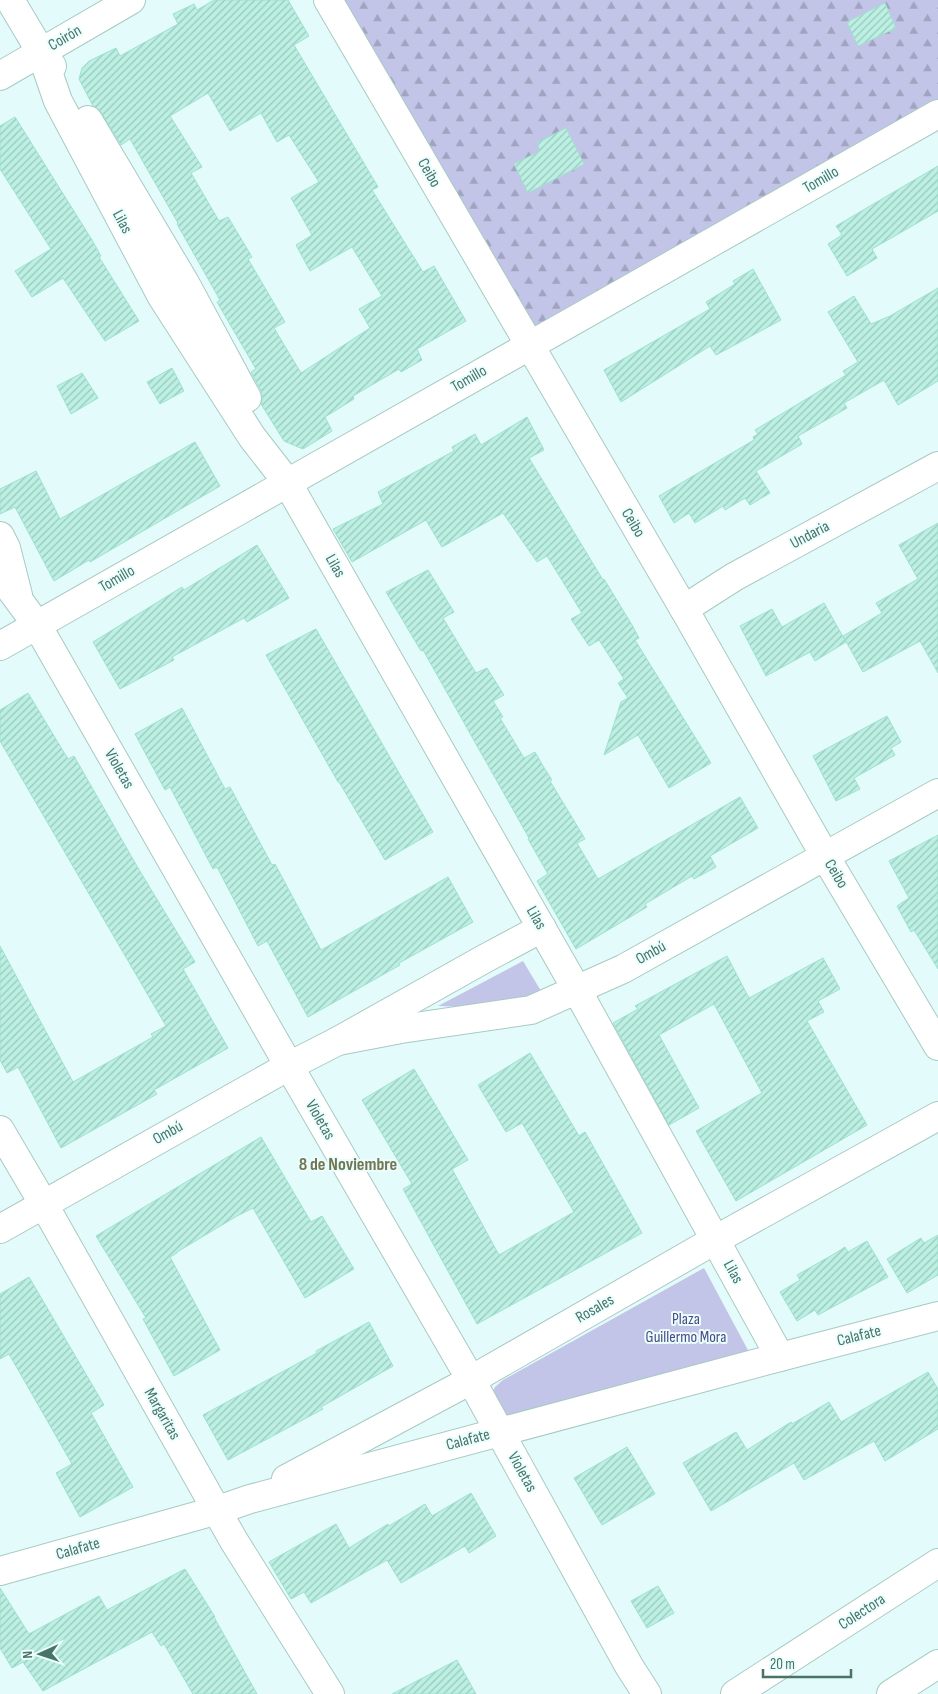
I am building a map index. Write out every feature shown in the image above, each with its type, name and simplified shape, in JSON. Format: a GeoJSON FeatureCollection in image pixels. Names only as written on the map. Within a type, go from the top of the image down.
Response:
{"type":"FeatureCollection","features":[{"type":"Feature","properties":{"kind":"street","name":"Lilas"},"geometry":{"type":"LineString","coordinates":[[10,0],[41,52],[58,101],[162,297],[252,437],[287,482],[578,990],[780,1356]]}},
{"type":"Feature","properties":{"kind":"street","name":"Coirón"},"geometry":{"type":"LineString","coordinates":[[0,76],[131,0]]}},
{"type":"Feature","properties":{"kind":"street","name":"Ceibo"},"geometry":{"type":"LineString","coordinates":[[328,0],[684,609],[825,856],[938,1046]]}},
{"type":"Feature","properties":{"kind":"street","name":"Tomillo"},"geometry":{"type":"LineString","coordinates":[[0,646],[938,114]]}},
{"type":"Feature","properties":{"kind":"street","name":"Undaria"},"geometry":{"type":"LineString","coordinates":[[684,609],[734,577],[938,466]]}},
{"type":"Feature","properties":{"kind":"street","name":"Violetas"},"geometry":{"type":"LineString","coordinates":[[0,536],[6,548],[19,601]]}},
{"type":"Feature","properties":{"kind":"street","name":"Violetas"},"geometry":{"type":"LineString","coordinates":[[0,575],[37,625],[471,1380],[629,1666],[647,1694]]}},
{"type":"Feature","properties":{"kind":"street","name":"Ombú"},"geometry":{"type":"LineString","coordinates":[[338,1041],[401,1029],[531,1010],[623,969],[938,793]]}},
{"type":"Feature","properties":{"kind":"street","name":"Ombú"},"geometry":{"type":"LineString","coordinates":[[0,1229],[289,1066],[338,1041],[542,928]]}},
{"type":"Feature","properties":{"kind":"street","name":"Rosales"},"geometry":{"type":"LineString","coordinates":[[250,1499],[471,1380],[715,1240],[938,1116]]}},
{"type":"Feature","properties":{"kind":"street","name":"Margaritas"},"geometry":{"type":"LineString","coordinates":[[0,1130],[44,1203],[234,1541],[330,1694]]}},
{"type":"Feature","properties":{"kind":"street","name":"Calafate"},"geometry":{"type":"LineString","coordinates":[[0,1571],[218,1510],[250,1499],[780,1356],[938,1316]]}},
{"type":"Feature","properties":{"kind":"street","name":"Colectora"},"geometry":{"type":"LineString","coordinates":[[735,1694],[938,1563]]}},
{"type":"Feature","properties":{"kind":"street"},"geometry":{"type":"LineString","coordinates":[[891,1694],[938,1664]]}},
{"type":"Feature","properties":{"kind":"green space"},"geometry":{"type":"Polygon","coordinates":[[[328,0],[938,0],[938,114],[529,345],[328,0]]]}},
{"type":"Feature","properties":{"kind":"green space"},"geometry":{"type":"Polygon","coordinates":[[[523,961],[541,991],[520,1001],[465,1007],[438,1006],[523,961]]]}},
{"type":"Feature","properties":{"kind":"green space","name":"Plaza Guillermo Mora"},"geometry":{"type":"Polygon","coordinates":[[[704,1268],[749,1352],[506,1422],[491,1395],[495,1387],[503,1380],[704,1268]]]}},
{"type":"Feature","properties":{"kind":"building"},"geometry":{"type":"Polygon","coordinates":[[[214,0],[288,0],[309,36],[294,45],[378,187],[372,190],[423,272],[434,266],[466,321],[417,349],[422,360],[401,372],[399,369],[353,396],[354,399],[325,417],[332,431],[303,449],[284,441],[261,404],[263,398],[261,391],[251,372],[256,369],[217,302],[220,300],[178,223],[130,139],[121,145],[101,112],[93,106],[79,79],[82,68],[89,61],[116,48],[120,56],[178,24],[173,14],[194,4],[197,10],[214,0]],[[208,93],[170,116],[202,167],[191,173],[219,221],[228,217],[252,257],[248,259],[285,322],[274,328],[301,373],[370,328],[359,309],[382,296],[352,247],[310,271],[296,245],[312,235],[291,198],[319,182],[289,135],[277,142],[261,113],[230,131],[208,93]]]}},
{"type":"Feature","properties":{"kind":"building"},"geometry":{"type":"Polygon","coordinates":[[[885,3],[896,28],[858,46],[847,22],[885,3]]]}},
{"type":"Feature","properties":{"kind":"building"},"geometry":{"type":"Polygon","coordinates":[[[15,117],[92,240],[101,256],[99,257],[139,321],[105,341],[63,278],[32,297],[15,271],[51,249],[0,169],[0,126],[15,117]]]}},
{"type":"Feature","properties":{"kind":"building"},"geometry":{"type":"Polygon","coordinates":[[[566,128],[584,164],[528,193],[514,164],[540,151],[537,143],[566,128]]]}},
{"type":"Feature","properties":{"kind":"building"},"geometry":{"type":"Polygon","coordinates":[[[938,166],[938,211],[872,249],[877,258],[847,276],[828,244],[842,235],[836,226],[938,166]]]}},
{"type":"Feature","properties":{"kind":"building"},"geometry":{"type":"Polygon","coordinates":[[[753,269],[781,320],[716,355],[710,346],[621,402],[604,370],[710,309],[706,302],[735,284],[733,281],[753,269]]]}},
{"type":"Feature","properties":{"kind":"building"},"geometry":{"type":"Polygon","coordinates":[[[938,288],[938,381],[898,405],[884,380],[844,403],[847,408],[798,436],[802,444],[756,471],[770,493],[750,505],[745,498],[725,510],[723,506],[695,523],[689,513],[674,523],[659,496],[754,440],[753,437],[758,434],[755,430],[846,375],[843,371],[858,362],[828,312],[854,296],[871,324],[890,316],[938,288]]]}},
{"type":"Feature","properties":{"kind":"building"},"geometry":{"type":"Polygon","coordinates":[[[172,368],[184,391],[160,404],[147,382],[172,368]]]}},
{"type":"Feature","properties":{"kind":"building"},"geometry":{"type":"Polygon","coordinates":[[[82,373],[98,398],[71,414],[57,386],[82,373]]]}},
{"type":"Feature","properties":{"kind":"building"},"geometry":{"type":"Polygon","coordinates":[[[527,417],[544,450],[529,458],[632,625],[639,638],[635,640],[711,763],[669,788],[638,735],[604,755],[621,702],[628,698],[618,683],[624,679],[599,640],[589,646],[571,619],[582,613],[547,556],[537,562],[503,513],[442,547],[426,520],[352,562],[333,529],[383,504],[378,492],[454,451],[452,447],[475,434],[481,445],[527,417]]]}},
{"type":"Feature","properties":{"kind":"building"},"geometry":{"type":"Polygon","coordinates":[[[195,442],[220,486],[54,581],[15,507],[0,514],[0,489],[36,471],[60,519],[195,442]]]}},
{"type":"Feature","properties":{"kind":"building"},"geometry":{"type":"Polygon","coordinates":[[[938,523],[938,673],[920,641],[863,672],[843,636],[882,613],[876,603],[918,579],[899,545],[938,523]]]}},
{"type":"Feature","properties":{"kind":"building"},"geometry":{"type":"Polygon","coordinates":[[[257,545],[289,598],[247,622],[244,618],[172,657],[174,660],[120,689],[93,642],[182,587],[184,590],[257,545]]]}},
{"type":"Feature","properties":{"kind":"building"},"geometry":{"type":"Polygon","coordinates":[[[428,570],[454,612],[443,618],[476,673],[487,668],[504,695],[493,701],[503,717],[500,718],[524,758],[535,752],[585,839],[577,843],[598,879],[740,797],[758,828],[710,856],[716,867],[694,879],[692,876],[645,904],[647,907],[576,949],[537,881],[548,874],[529,838],[423,650],[421,651],[386,592],[428,570]]]}},
{"type":"Feature","properties":{"kind":"building"},"geometry":{"type":"Polygon","coordinates":[[[824,603],[846,642],[815,661],[810,652],[766,676],[740,626],[772,609],[782,627],[824,603]]]}},
{"type":"Feature","properties":{"kind":"building"},"geometry":{"type":"Polygon","coordinates":[[[316,629],[433,832],[385,860],[266,655],[316,629]]]}},
{"type":"Feature","properties":{"kind":"building"},"geometry":{"type":"Polygon","coordinates":[[[28,693],[68,759],[74,756],[138,868],[195,962],[183,969],[228,1048],[154,1090],[157,1094],[61,1148],[18,1067],[7,1073],[0,1060],[0,946],[73,1082],[153,1037],[151,1034],[166,1026],[0,741],[0,710],[28,693]]]}},
{"type":"Feature","properties":{"kind":"building"},"geometry":{"type":"Polygon","coordinates":[[[182,708],[225,789],[230,787],[272,865],[275,864],[321,950],[448,877],[473,922],[308,1017],[267,941],[258,946],[217,867],[213,869],[170,787],[165,790],[135,734],[182,708]]]}},
{"type":"Feature","properties":{"kind":"building"},"geometry":{"type":"Polygon","coordinates":[[[887,716],[901,742],[891,748],[895,755],[854,778],[860,789],[836,801],[813,756],[887,716]]]}},
{"type":"Feature","properties":{"kind":"building"},"geometry":{"type":"Polygon","coordinates":[[[938,835],[938,969],[914,930],[911,932],[897,906],[909,898],[889,861],[938,835]]]}},
{"type":"Feature","properties":{"kind":"building"},"geometry":{"type":"Polygon","coordinates":[[[727,956],[749,998],[823,958],[840,989],[818,1001],[824,1012],[807,1021],[867,1125],[736,1201],[696,1131],[762,1093],[714,1004],[659,1035],[699,1108],[669,1125],[613,1023],[638,1009],[635,1006],[727,956]]]}},
{"type":"Feature","properties":{"kind":"building"},"geometry":{"type":"Polygon","coordinates":[[[530,1053],[579,1136],[585,1132],[642,1233],[477,1324],[403,1189],[412,1184],[362,1100],[414,1069],[468,1160],[452,1169],[499,1255],[574,1212],[522,1123],[506,1132],[478,1085],[530,1053]]]}},
{"type":"Feature","properties":{"kind":"building"},"geometry":{"type":"Polygon","coordinates":[[[261,1137],[311,1222],[322,1216],[354,1269],[305,1298],[253,1208],[237,1216],[170,1257],[220,1350],[174,1376],[143,1319],[146,1318],[96,1236],[261,1137]]]}},
{"type":"Feature","properties":{"kind":"building"},"geometry":{"type":"Polygon","coordinates":[[[938,1235],[938,1275],[907,1293],[887,1259],[921,1238],[924,1243],[938,1235]]]}},
{"type":"Feature","properties":{"kind":"building"},"geometry":{"type":"Polygon","coordinates":[[[867,1241],[888,1277],[818,1315],[815,1310],[797,1321],[780,1292],[800,1280],[797,1275],[845,1247],[848,1252],[867,1241]]]}},
{"type":"Feature","properties":{"kind":"building"},"geometry":{"type":"Polygon","coordinates":[[[29,1277],[104,1405],[91,1413],[133,1487],[80,1517],[56,1473],[72,1464],[9,1354],[0,1359],[0,1294],[29,1277]]]}},
{"type":"Feature","properties":{"kind":"building"},"geometry":{"type":"Polygon","coordinates":[[[369,1322],[393,1366],[321,1407],[323,1409],[228,1460],[203,1415],[317,1353],[316,1351],[369,1322]]]}},
{"type":"Feature","properties":{"kind":"building"},"geometry":{"type":"Polygon","coordinates":[[[928,1372],[938,1389],[938,1429],[885,1461],[874,1441],[804,1480],[794,1463],[711,1511],[683,1463],[736,1432],[747,1450],[791,1422],[792,1424],[829,1402],[841,1422],[928,1372]]]}},
{"type":"Feature","properties":{"kind":"building"},"geometry":{"type":"Polygon","coordinates":[[[627,1447],[655,1494],[602,1525],[574,1478],[627,1447]]]}},
{"type":"Feature","properties":{"kind":"building"},"geometry":{"type":"Polygon","coordinates":[[[471,1493],[496,1536],[469,1553],[465,1546],[401,1583],[387,1560],[311,1603],[304,1592],[291,1599],[269,1562],[336,1524],[349,1548],[425,1504],[432,1516],[471,1493]]]}},
{"type":"Feature","properties":{"kind":"building"},"geometry":{"type":"Polygon","coordinates":[[[185,1569],[215,1617],[257,1694],[193,1694],[164,1644],[161,1646],[152,1632],[43,1691],[23,1662],[12,1668],[0,1648],[0,1588],[29,1634],[99,1596],[107,1610],[185,1569]]]}},
{"type":"Feature","properties":{"kind":"building"},"geometry":{"type":"Polygon","coordinates":[[[658,1586],[674,1613],[647,1628],[631,1601],[658,1586]]]}},
{"type":"Feature","properties":{"kind":"building"},"geometry":{"type":"Polygon","coordinates":[[[457,1660],[476,1694],[392,1694],[457,1660]]]}},
{"type":"Feature","properties":{"kind":"district","name":"8 de Noviembre"},"geometry":{"type":"Point","coordinates":[348,1164]}}]}
